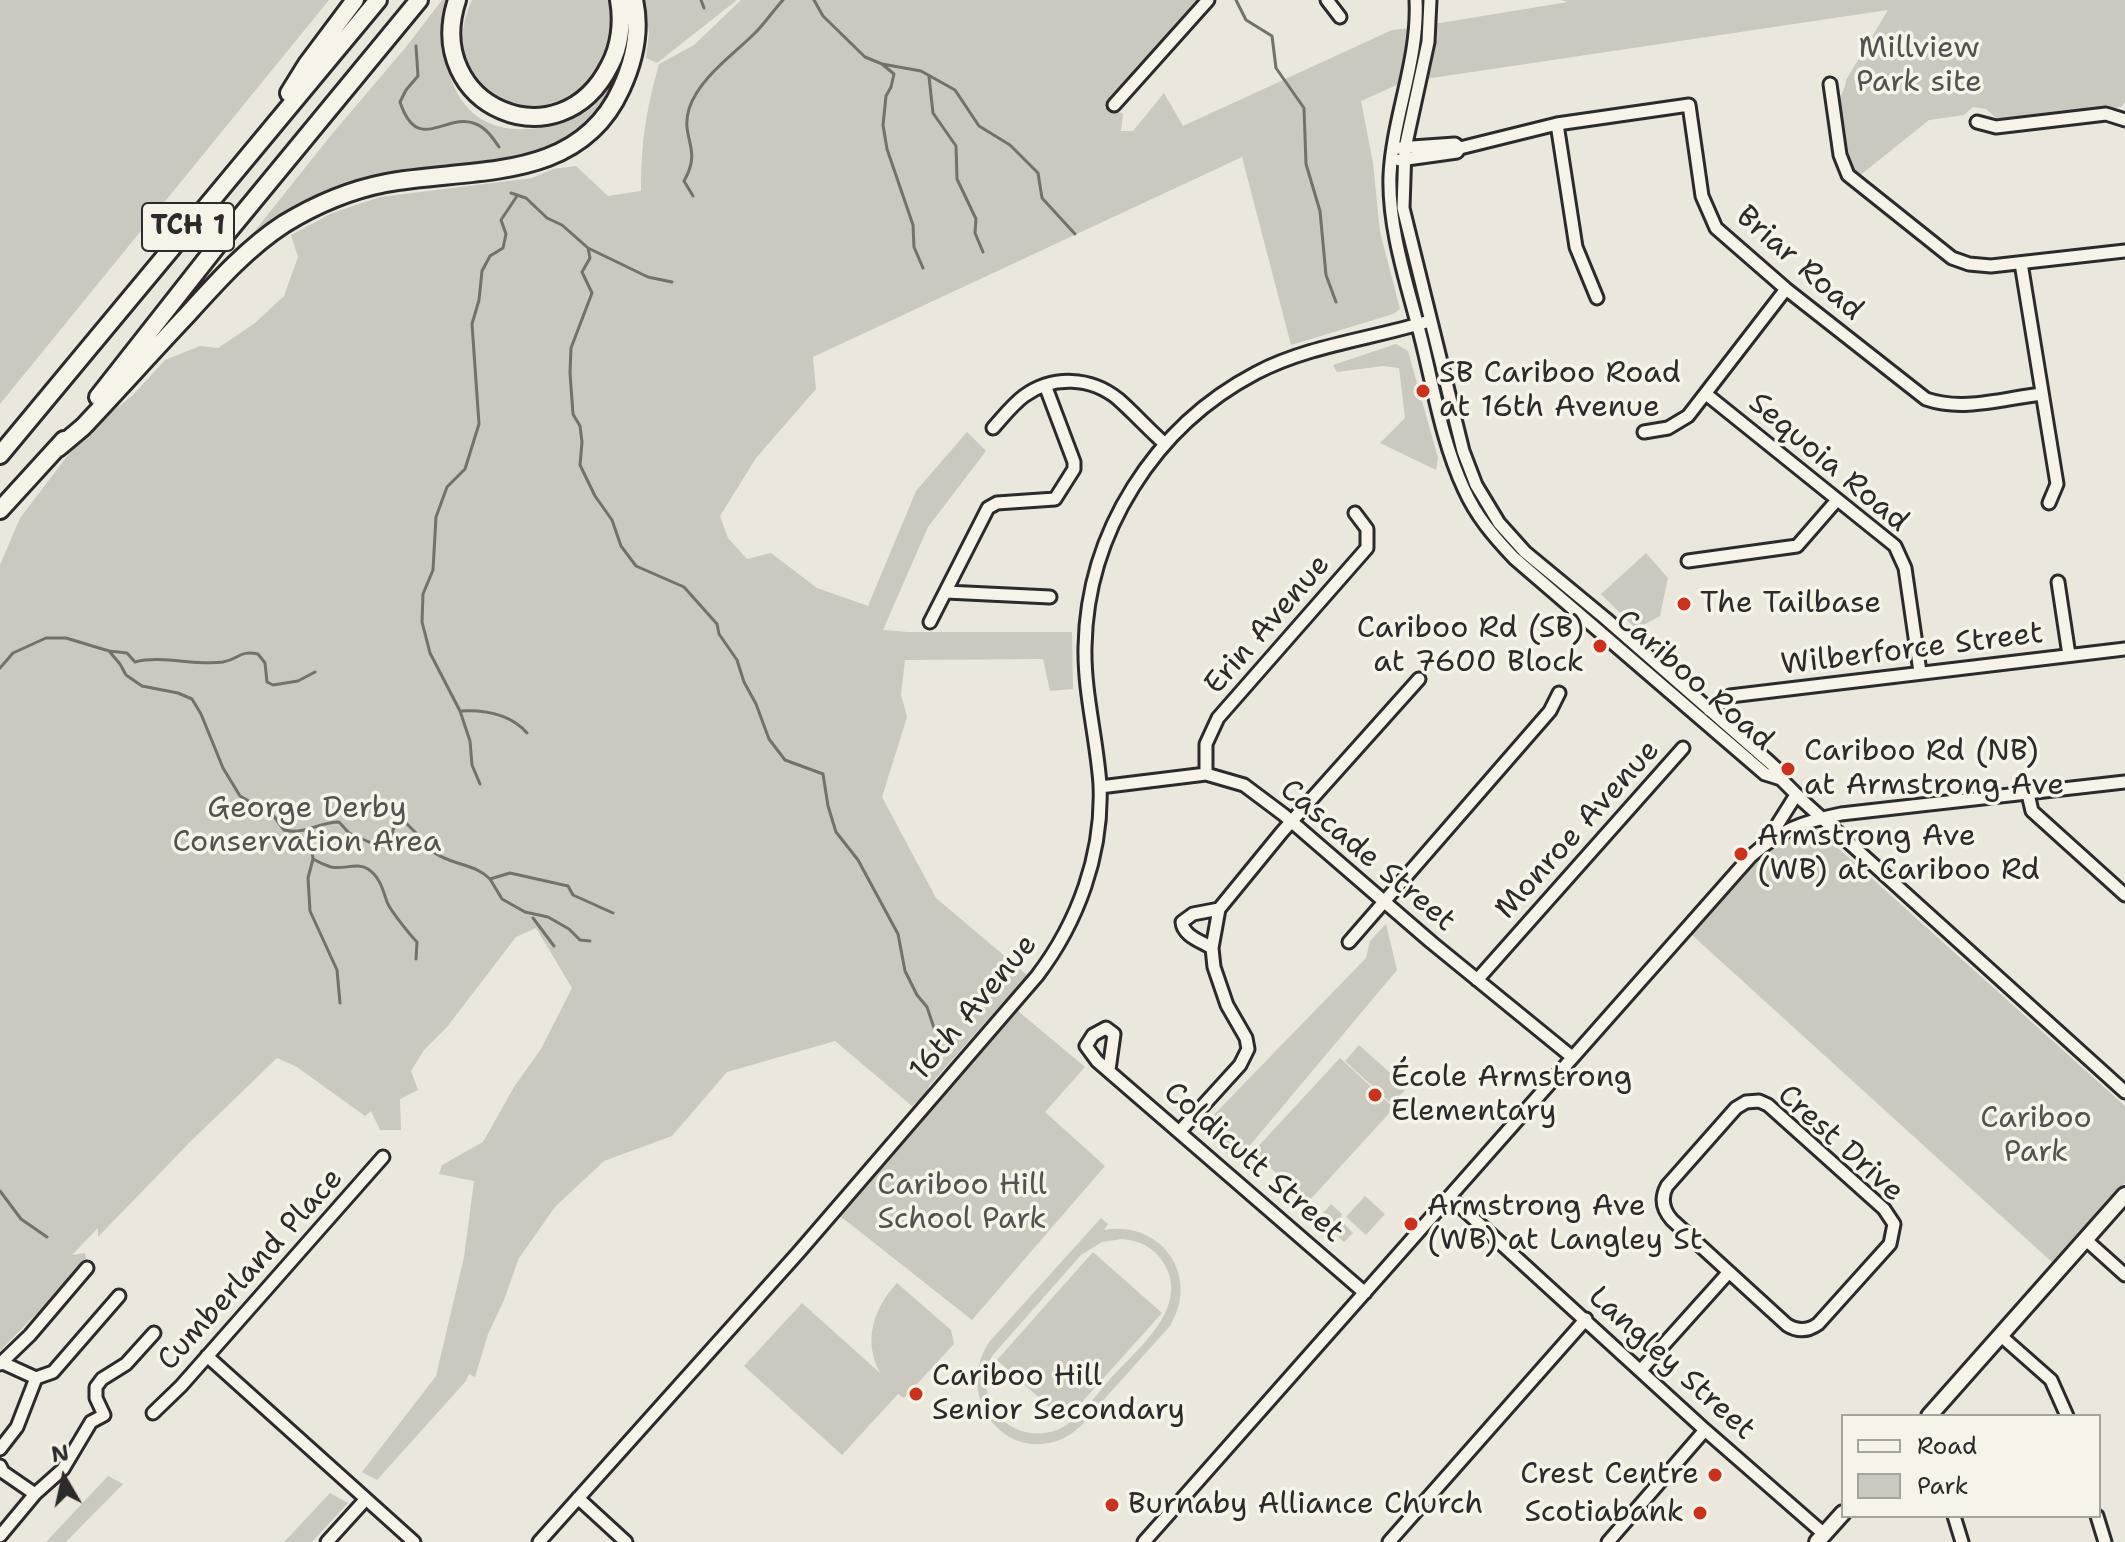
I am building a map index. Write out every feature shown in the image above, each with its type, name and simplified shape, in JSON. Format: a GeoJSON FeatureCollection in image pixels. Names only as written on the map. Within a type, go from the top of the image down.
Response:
{"type":"FeatureCollection","features":[{"type":"Feature","properties":{"kind":"highway"},"geometry":{"type":"LineString","coordinates":[[260,141],[307,64],[355,0]]}},
{"type":"Feature","properties":{"kind":"highway","name":"TCH 1"},"geometry":{"type":"LineString","coordinates":[[0,455],[378,0]]}},
{"type":"Feature","properties":{"kind":"highway","name":"TCH 1"},"geometry":{"type":"LineString","coordinates":[[0,510],[58,448],[227,233],[419,0]]}},
{"type":"Feature","properties":{"kind":"highway"},"geometry":{"type":"LineString","coordinates":[[457,0],[452,17],[452,44],[464,78],[472,90],[507,114],[544,117],[577,105],[597,86],[617,46],[621,12],[619,0]]}},
{"type":"Feature","properties":{"kind":"highway"},"geometry":{"type":"LineString","coordinates":[[58,448],[83,427],[241,259],[283,225],[314,207],[350,192],[396,181],[537,162],[576,144],[606,115],[631,67],[637,29],[634,0]]}},
{"type":"Feature","properties":{"kind":"main road"},"geometry":{"type":"LineString","coordinates":[[1931,1414],[2125,1195]]}},
{"type":"Feature","properties":{"kind":"main road"},"geometry":{"type":"LineString","coordinates":[[1821,1538],[1841,1515]]}},
{"type":"Feature","properties":{"kind":"street"},"geometry":{"type":"LineString","coordinates":[[1114,105],[1208,0]]}},
{"type":"Feature","properties":{"kind":"street"},"geometry":{"type":"LineString","coordinates":[[1327,0],[1340,17]]}},
{"type":"Feature","properties":{"kind":"street","name":"Cariboo Road"},"geometry":{"type":"LineString","coordinates":[[1416,0],[1414,47],[1398,154],[1403,208],[1423,323],[1456,470],[1484,524],[1514,558],[1765,774],[1781,779]]}},
{"type":"Feature","properties":{"kind":"street","name":"Cariboo Road"},"geometry":{"type":"LineString","coordinates":[[1398,154],[1428,42],[1430,0]]}},
{"type":"Feature","properties":{"kind":"street"},"geometry":{"type":"LineString","coordinates":[[1830,84],[1840,155],[1851,178],[1952,258],[1980,266],[2125,251]]}},
{"type":"Feature","properties":{"kind":"street","name":"Briar Road"},"geometry":{"type":"LineString","coordinates":[[1398,154],[1455,144],[1460,148],[1557,124],[1689,105],[1702,196],[1711,219],[1724,238],[1786,289],[1926,399],[1963,405],[2042,394]]}},
{"type":"Feature","properties":{"kind":"street"},"geometry":{"type":"LineString","coordinates":[[1977,122],[1996,127],[2106,114],[2125,120]]}},
{"type":"Feature","properties":{"kind":"street"},"geometry":{"type":"LineString","coordinates":[[1557,124],[1576,247],[1597,298]]}},
{"type":"Feature","properties":{"kind":"street"},"geometry":{"type":"LineString","coordinates":[[2021,263],[2057,484],[2049,503]]}},
{"type":"Feature","properties":{"kind":"street"},"geometry":{"type":"LineString","coordinates":[[1644,432],[1678,423],[1688,416],[1786,289]]}},
{"type":"Feature","properties":{"kind":"street","name":"Cariboo Road"},"geometry":{"type":"LineString","coordinates":[[1423,323],[1476,485],[1499,523],[1525,552],[1777,769],[1781,779],[1796,795],[2125,1092]]}},
{"type":"Feature","properties":{"kind":"street","name":"16th Avenue"},"geometry":{"type":"LineString","coordinates":[[539,1542],[798,1253],[1048,962],[1071,922],[1091,868],[1098,830],[1100,787],[1085,667],[1091,592],[1100,557],[1117,516],[1137,480],[1164,443],[1208,403],[1259,372],[1298,356],[1423,323]]}},
{"type":"Feature","properties":{"kind":"street"},"geometry":{"type":"LineString","coordinates":[[993,428],[1018,401],[1045,385],[1072,381],[1096,386],[1117,399],[1164,443]]}},
{"type":"Feature","properties":{"kind":"street"},"geometry":{"type":"LineString","coordinates":[[930,622],[988,508],[997,503],[1055,499],[1074,469],[1045,385]]}},
{"type":"Feature","properties":{"kind":"street","name":"Sequoia Road"},"geometry":{"type":"LineString","coordinates":[[1706,394],[1889,540],[1905,568],[1920,672]]}},
{"type":"Feature","properties":{"kind":"street"},"geometry":{"type":"LineString","coordinates":[[1688,561],[1797,546],[1837,500]]}},
{"type":"Feature","properties":{"kind":"street","name":"Erin Avenue"},"geometry":{"type":"LineString","coordinates":[[1206,774],[1206,744],[1218,718],[1367,548],[1367,529],[1355,513]]}},
{"type":"Feature","properties":{"kind":"street"},"geometry":{"type":"LineString","coordinates":[[2058,582],[2069,655]]}},
{"type":"Feature","properties":{"kind":"street"},"geometry":{"type":"LineString","coordinates":[[946,592],[1050,597]]}},
{"type":"Feature","properties":{"kind":"street","name":"Wilberforce Street"},"geometry":{"type":"LineString","coordinates":[[1709,710],[1730,696],[2125,649]]}},
{"type":"Feature","properties":{"kind":"street"},"geometry":{"type":"LineString","coordinates":[[1180,1131],[1240,1065],[1248,1049],[1245,1033],[1219,985],[1212,948],[1219,909],[1292,821],[1419,679]]}},
{"type":"Feature","properties":{"kind":"street"},"geometry":{"type":"LineString","coordinates":[[1349,942],[1550,711],[1559,693]]}},
{"type":"Feature","properties":{"kind":"street","name":"Monroe Avenue"},"geometry":{"type":"LineString","coordinates":[[1477,980],[1683,748]]}},
{"type":"Feature","properties":{"kind":"street","name":"Cascade Street"},"geometry":{"type":"LineString","coordinates":[[1100,787],[1206,774],[1244,785],[1292,821],[1384,902],[1572,1057]]}},
{"type":"Feature","properties":{"kind":"street"},"geometry":{"type":"LineString","coordinates":[[1144,1542],[1750,857],[1767,842],[1793,826],[1822,818],[2125,782]]}},
{"type":"Feature","properties":{"kind":"street"},"geometry":{"type":"LineString","coordinates":[[2028,794],[2032,811],[2125,895]]}},
{"type":"Feature","properties":{"kind":"street"},"geometry":{"type":"LineString","coordinates":[[1767,842],[1796,795]]}},
{"type":"Feature","properties":{"kind":"street"},"geometry":{"type":"LineString","coordinates":[[1212,948],[1188,934],[1182,922],[1193,914],[1219,909]]}},
{"type":"Feature","properties":{"kind":"street","name":"Coldicutt Street"},"geometry":{"type":"LineString","coordinates":[[1109,1070],[1365,1293]]}},
{"type":"Feature","properties":{"kind":"street","name":"Crest Drive"},"geometry":{"type":"LineString","coordinates":[[1756,1100],[1768,1105],[1888,1213],[1894,1224],[1893,1237],[1818,1324],[1809,1329],[1787,1325],[1729,1272],[1669,1217],[1663,1195],[1667,1186],[1736,1108],[1756,1100]]}},
{"type":"Feature","properties":{"kind":"street","name":"Cumberland Place"},"geometry":{"type":"LineString","coordinates":[[153,1413],[383,1157]]}},
{"type":"Feature","properties":{"kind":"street","name":"Langley Street"},"geometry":{"type":"LineString","coordinates":[[1450,1197],[1821,1538]]}},
{"type":"Feature","properties":{"kind":"street"},"geometry":{"type":"LineString","coordinates":[[2085,1239],[2125,1275]]}},
{"type":"Feature","properties":{"kind":"street"},"geometry":{"type":"LineString","coordinates":[[87,1268],[2,1363],[36,1378],[53,1372],[119,1296]]}},
{"type":"Feature","properties":{"kind":"street"},"geometry":{"type":"LineString","coordinates":[[1641,1370],[1729,1272]]}},
{"type":"Feature","properties":{"kind":"street"},"geometry":{"type":"LineString","coordinates":[[1389,1542],[1586,1319]]}},
{"type":"Feature","properties":{"kind":"street","name":"Cumberland Place"},"geometry":{"type":"LineString","coordinates":[[0,1536],[35,1494],[63,1469],[91,1422],[104,1415],[96,1398],[96,1387],[102,1379],[126,1364],[154,1333]]}},
{"type":"Feature","properties":{"kind":"street"},"geometry":{"type":"LineString","coordinates":[[2000,1335],[2051,1380],[2066,1414]]}},
{"type":"Feature","properties":{"kind":"street"},"geometry":{"type":"LineString","coordinates":[[207,1356],[414,1542]]}},
{"type":"Feature","properties":{"kind":"street"},"geometry":{"type":"LineString","coordinates":[[0,1449],[17,1427],[36,1378]]}},
{"type":"Feature","properties":{"kind":"street"},"geometry":{"type":"LineString","coordinates":[[1608,1542],[1705,1430]]}},
{"type":"Feature","properties":{"kind":"street"},"geometry":{"type":"LineString","coordinates":[[1,1471],[35,1494]]}},
{"type":"Feature","properties":{"kind":"street"},"geometry":{"type":"LineString","coordinates":[[578,1498],[626,1542]]}},
{"type":"Feature","properties":{"kind":"street"},"geometry":{"type":"LineString","coordinates":[[327,1542],[366,1499]]}},
{"type":"Feature","properties":{"kind":"street"},"geometry":{"type":"LineString","coordinates":[[1955,1518],[1962,1542]]}},
{"type":"Feature","properties":{"kind":"street"},"geometry":{"type":"LineString","coordinates":[[2098,1518],[2105,1542]]}},
{"type":"Feature","properties":{"kind":"green space"},"geometry":{"type":"Polygon","coordinates":[[[0,0],[329,0],[0,404],[0,0]]]}},
{"type":"Feature","properties":{"kind":"green space"},"geometry":{"type":"Polygon","coordinates":[[[442,0],[448,0],[445,52],[450,75],[459,96],[472,112],[491,124],[515,129],[544,127],[569,120],[591,108],[603,96],[618,68],[629,15],[633,43],[621,82],[585,132],[539,157],[368,183],[238,252],[406,47],[442,0]]]}},
{"type":"Feature","properties":{"kind":"green space"},"geometry":{"type":"Polygon","coordinates":[[[472,0],[610,0],[610,37],[599,71],[575,97],[560,106],[531,111],[504,103],[480,87],[467,68],[462,45],[472,0]]]}},
{"type":"Feature","properties":{"kind":"green space"},"geometry":{"type":"Polygon","coordinates":[[[644,0],[737,0],[657,63],[646,58],[649,33],[644,0]]]}},
{"type":"Feature","properties":{"kind":"green space","name":"George Derby Conservation Area"},"geometry":{"type":"Polygon","coordinates":[[[741,0],[1198,0],[1107,106],[1123,114],[1121,131],[1133,131],[1164,93],[1183,126],[1392,30],[1410,28],[1399,84],[1361,101],[1373,163],[1380,232],[1400,309],[1393,314],[1291,345],[1242,157],[813,357],[816,389],[756,458],[720,516],[728,538],[747,559],[771,553],[817,588],[868,606],[916,491],[967,432],[986,451],[928,527],[883,630],[1072,632],[1073,689],[1050,691],[1043,659],[905,660],[901,694],[907,717],[882,797],[936,898],[1027,975],[929,1086],[927,1093],[912,1106],[835,1041],[727,1072],[672,1136],[604,1161],[555,1207],[519,1258],[488,1334],[475,1377],[469,1374],[377,1480],[362,1472],[436,1376],[464,1257],[474,1181],[439,1174],[442,1165],[483,1142],[514,1087],[541,1049],[572,988],[536,928],[516,937],[447,1027],[424,1050],[411,1071],[418,1090],[400,1099],[401,1130],[380,1130],[371,1111],[365,1116],[297,1067],[277,1058],[98,1237],[98,1228],[72,1255],[85,1253],[87,1262],[0,1351],[0,565],[20,518],[85,433],[133,395],[165,360],[200,346],[218,348],[255,323],[284,296],[298,257],[291,235],[332,213],[380,197],[532,178],[553,169],[576,166],[608,196],[641,191],[645,127],[659,64],[694,45],[741,0]]]}},
{"type":"Feature","properties":{"kind":"green space","name":"Millview Park site"},"geometry":{"type":"Polygon","coordinates":[[[1561,0],[2125,0],[2125,102],[2121,107],[2004,121],[1986,109],[1973,107],[1964,115],[1929,120],[1858,177],[1843,142],[1839,101],[1846,80],[1888,10],[1425,79],[1434,24],[1568,2],[1561,0]]]}},
{"type":"Feature","properties":{"kind":"green space"},"geometry":{"type":"Polygon","coordinates":[[[1396,344],[1408,351],[1438,458],[1436,470],[1380,443],[1405,418],[1399,368],[1383,366],[1337,372],[1333,365],[1396,344]]]}},
{"type":"Feature","properties":{"kind":"green space"},"geometry":{"type":"Polygon","coordinates":[[[1646,553],[1668,578],[1660,616],[1636,629],[1601,594],[1646,553]]]}},
{"type":"Feature","properties":{"kind":"green space","name":"Cariboo Park"},"geometry":{"type":"Polygon","coordinates":[[[1817,829],[2125,1106],[2125,1183],[2054,1264],[1692,935],[1732,887],[1764,856],[1781,843],[1817,829]]]}},
{"type":"Feature","properties":{"kind":"green space"},"geometry":{"type":"Polygon","coordinates":[[[1386,924],[1397,970],[1236,1162],[1200,1129],[1366,958],[1370,941],[1386,924]]]}},
{"type":"Feature","properties":{"kind":"green space","name":"Cariboo Hill School Park"},"geometry":{"type":"Polygon","coordinates":[[[1018,1011],[1085,1067],[1045,1112],[1105,1166],[972,1320],[840,1216],[930,1111],[935,1100],[941,1098],[1018,1011]]]}},
{"type":"Feature","properties":{"kind":"green space"},"geometry":{"type":"Polygon","coordinates":[[[1359,1045],[1407,1088],[1392,1104],[1345,1061],[1359,1045]]]}},
{"type":"Feature","properties":{"kind":"green space"},"geometry":{"type":"Polygon","coordinates":[[[1340,1058],[1394,1108],[1308,1202],[1253,1152],[1340,1058]]]}},
{"type":"Feature","properties":{"kind":"green space"},"geometry":{"type":"Polygon","coordinates":[[[1365,1196],[1385,1214],[1366,1235],[1346,1217],[1365,1196]]]}},
{"type":"Feature","properties":{"kind":"green space"},"geometry":{"type":"Polygon","coordinates":[[[1331,1204],[1342,1214],[1340,1219],[1353,1233],[1344,1242],[1319,1218],[1331,1204]]]}},
{"type":"Feature","properties":{"kind":"green space"},"geometry":{"type":"Polygon","coordinates":[[[1101,1218],[1108,1224],[1104,1230],[1124,1229],[1143,1234],[1158,1243],[1178,1271],[1181,1288],[1178,1307],[1170,1326],[1088,1419],[1064,1438],[1042,1444],[1022,1442],[1004,1433],[990,1420],[981,1402],[977,1382],[980,1361],[990,1341],[1101,1218]],[[1128,1240],[1102,1242],[1081,1255],[992,1356],[987,1378],[988,1393],[997,1414],[1009,1425],[1032,1433],[1049,1432],[1065,1426],[1086,1408],[1158,1326],[1171,1295],[1170,1279],[1155,1252],[1128,1240]]]}},
{"type":"Feature","properties":{"kind":"green space"},"geometry":{"type":"Polygon","coordinates":[[[1093,1252],[1162,1313],[1065,1421],[997,1360],[1093,1252]]]}},
{"type":"Feature","properties":{"kind":"green space"},"geometry":{"type":"Polygon","coordinates":[[[897,1283],[951,1330],[954,1344],[904,1398],[898,1394],[842,1455],[744,1366],[802,1303],[880,1373],[872,1349],[873,1326],[882,1304],[897,1283]]]}},
{"type":"Feature","properties":{"kind":"green space"},"geometry":{"type":"Polygon","coordinates":[[[108,1476],[123,1484],[66,1542],[46,1542],[108,1476]]]}},
{"type":"Feature","properties":{"kind":"green space"},"geometry":{"type":"Polygon","coordinates":[[[330,1493],[348,1503],[312,1542],[284,1542],[330,1493]]]}},
{"type":"Feature","properties":{"kind":"waterway"},"geometry":{"type":"LineString","coordinates":[[701,0],[704,8]]}},
{"type":"Feature","properties":{"kind":"waterway"},"geometry":{"type":"LineString","coordinates":[[693,196],[684,181],[692,160],[687,119],[694,98],[708,77],[755,33],[783,0]]}},
{"type":"Feature","properties":{"kind":"waterway"},"geometry":{"type":"LineString","coordinates":[[814,0],[823,16],[865,57],[882,64],[921,71],[955,90],[979,126],[1010,145],[1038,173],[1042,198],[1075,234]]}},
{"type":"Feature","properties":{"kind":"waterway"},"geometry":{"type":"LineString","coordinates":[[1236,0],[1246,20],[1272,36],[1276,68],[1304,108],[1306,164],[1320,211],[1326,275],[1336,302]]}},
{"type":"Feature","properties":{"kind":"waterway"},"geometry":{"type":"LineString","coordinates":[[416,46],[418,76],[400,102],[407,118],[424,129],[454,123],[476,124],[499,147]]}},
{"type":"Feature","properties":{"kind":"waterway"},"geometry":{"type":"LineString","coordinates":[[883,65],[894,74],[886,96],[883,125],[887,149],[913,225],[914,247],[923,268]]}},
{"type":"Feature","properties":{"kind":"waterway"},"geometry":{"type":"LineString","coordinates":[[929,77],[933,113],[956,146],[957,179],[976,219],[975,233],[983,252]]}},
{"type":"Feature","properties":{"kind":"waterway"},"geometry":{"type":"LineString","coordinates":[[511,193],[526,198],[588,248],[590,258],[582,272],[592,293],[571,348],[570,373],[573,414],[580,426],[582,442],[580,465],[595,496],[612,520],[621,546],[636,566],[684,587],[717,624],[719,634],[737,660],[769,739],[785,760],[823,774],[836,832],[858,860],[898,934],[905,971],[927,1007],[934,1028]]}},
{"type":"Feature","properties":{"kind":"waterway"},"geometry":{"type":"LineString","coordinates":[[480,784],[472,765],[470,741],[460,711],[430,653],[422,622],[423,594],[433,570],[436,517],[447,487],[465,469],[479,424],[472,324],[479,300],[482,271],[490,256],[503,248],[506,234],[501,220],[517,196]]}},
{"type":"Feature","properties":{"kind":"waterway"},"geometry":{"type":"LineString","coordinates":[[588,248],[648,277],[672,282]]}},
{"type":"Feature","properties":{"kind":"waterway"},"geometry":{"type":"LineString","coordinates":[[0,668],[13,653],[46,638],[66,638],[109,651],[126,675],[142,686],[192,699],[223,768],[240,796],[273,815],[284,830],[299,831],[339,822],[349,833],[380,847],[390,841],[394,827],[406,823],[426,843]]}},
{"type":"Feature","properties":{"kind":"waterway"},"geometry":{"type":"LineString","coordinates":[[109,651],[127,653],[135,662],[212,663],[229,661],[247,653],[258,654],[265,663],[267,682],[273,685],[298,681],[315,672]]}},
{"type":"Feature","properties":{"kind":"waterway"},"geometry":{"type":"LineString","coordinates":[[462,711],[498,715],[527,733]]}},
{"type":"Feature","properties":{"kind":"waterway"},"geometry":{"type":"LineString","coordinates":[[310,831],[313,859],[308,878],[310,911],[337,970],[340,1003]]}},
{"type":"Feature","properties":{"kind":"waterway"},"geometry":{"type":"LineString","coordinates":[[432,851],[490,879],[510,873],[568,886],[573,895],[613,913]]}},
{"type":"Feature","properties":{"kind":"waterway"},"geometry":{"type":"LineString","coordinates":[[313,859],[331,867],[359,866],[372,872],[392,911],[417,942],[416,959]]}},
{"type":"Feature","properties":{"kind":"waterway"},"geometry":{"type":"LineString","coordinates":[[490,879],[502,899],[525,912],[548,917],[569,929],[580,940],[590,941]]}},
{"type":"Feature","properties":{"kind":"waterway"},"geometry":{"type":"LineString","coordinates":[[533,918],[554,946]]}},
{"type":"Feature","properties":{"kind":"waterway"},"geometry":{"type":"LineString","coordinates":[[0,1191],[21,1219],[47,1237]]}},
{"type":"Feature","properties":{"kind":"place","name":"SB Cariboo Road at 16th Avenue"},"geometry":{"type":"Point","coordinates":[1423,391]}},
{"type":"Feature","properties":{"kind":"place","name":"The Tailbase"},"geometry":{"type":"Point","coordinates":[1684,604]}},
{"type":"Feature","properties":{"kind":"place","name":"Cariboo Rd (SB) at 7600 Block"},"geometry":{"type":"Point","coordinates":[1600,646]}},
{"type":"Feature","properties":{"kind":"place","name":"Cariboo Rd (NB) at Armstrong Ave"},"geometry":{"type":"Point","coordinates":[1788,769]}},
{"type":"Feature","properties":{"kind":"place","name":"Armstrong Ave (WB) at Cariboo Rd"},"geometry":{"type":"Point","coordinates":[1741,854]}},
{"type":"Feature","properties":{"kind":"place","name":"École Armstrong Elementary"},"geometry":{"type":"Point","coordinates":[1375,1095]}},
{"type":"Feature","properties":{"kind":"place","name":"Armstrong Ave (WB) at Langley St"},"geometry":{"type":"Point","coordinates":[1411,1224]}},
{"type":"Feature","properties":{"kind":"place","name":"Cariboo Hill Senior Secondary"},"geometry":{"type":"Point","coordinates":[916,1394]}},
{"type":"Feature","properties":{"kind":"place","name":"Crest Centre"},"geometry":{"type":"Point","coordinates":[1715,1475]}},
{"type":"Feature","properties":{"kind":"place","name":"Burnaby Alliance Church"},"geometry":{"type":"Point","coordinates":[1112,1505]}},
{"type":"Feature","properties":{"kind":"place","name":"Scotiabank"},"geometry":{"type":"Point","coordinates":[1700,1513]}}]}
